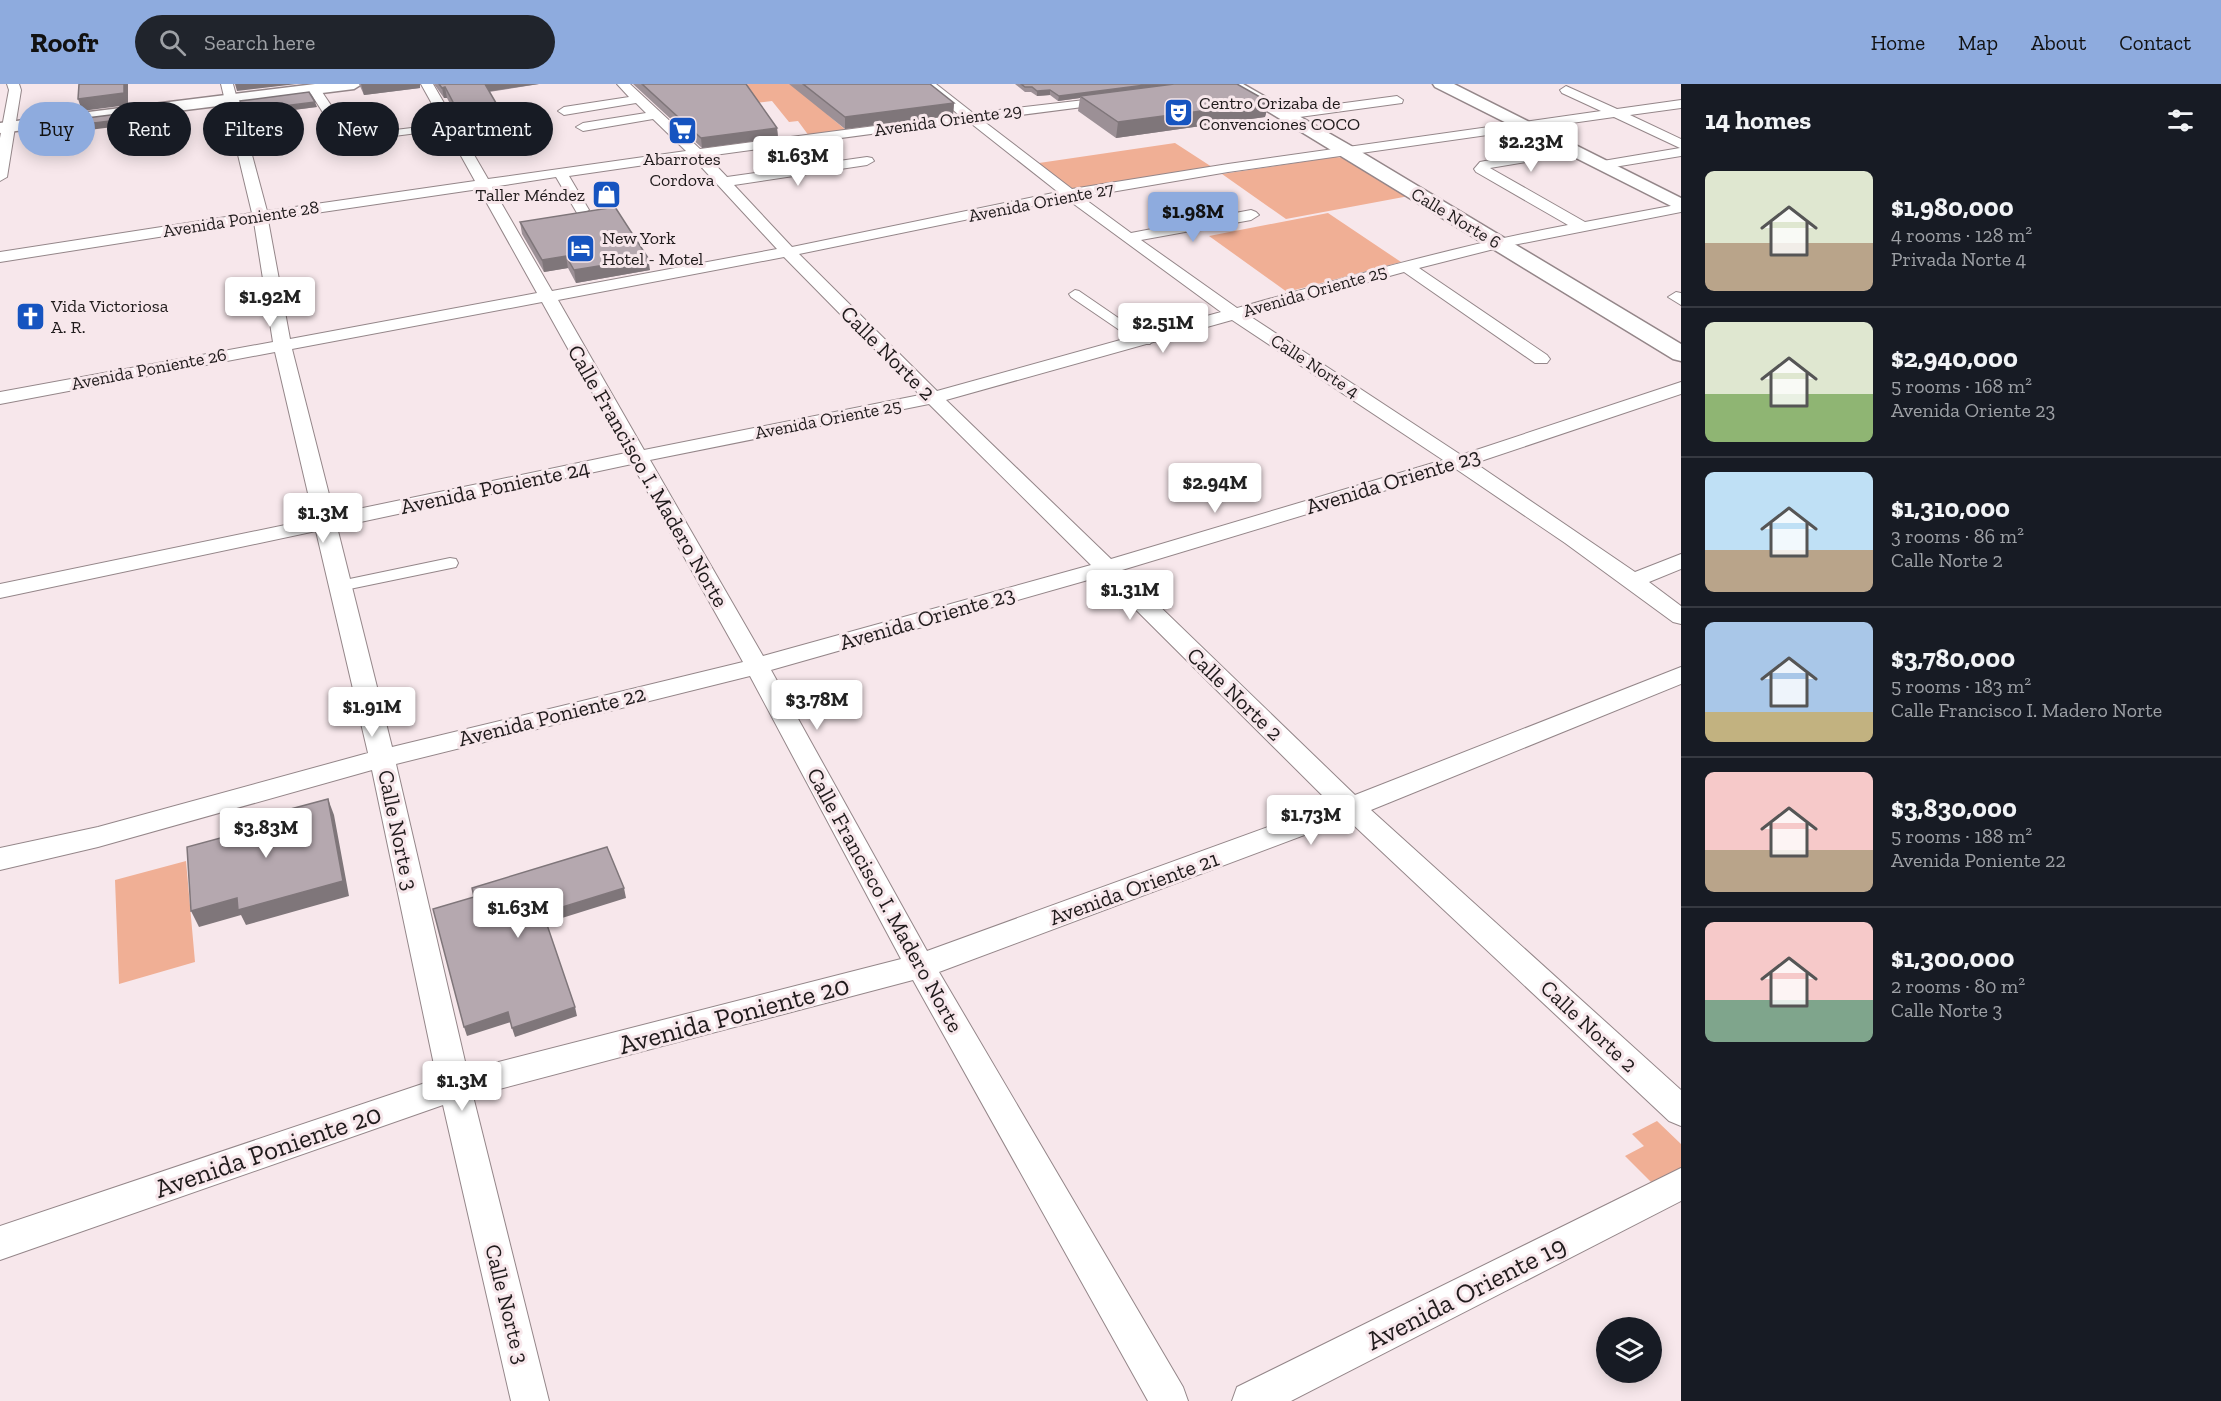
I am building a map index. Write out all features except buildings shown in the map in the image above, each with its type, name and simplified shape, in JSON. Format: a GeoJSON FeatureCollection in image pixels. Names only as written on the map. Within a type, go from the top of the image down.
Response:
{"type":"FeatureCollection","features":[{"type":"Feature","properties":{"kind":"street"},"geometry":{"type":"LineString","coordinates":[[5,128],[229,92],[314,89],[354,84]]}},
{"type":"Feature","properties":{"kind":"street","name":"Calle Francisco I. Madero Norte"},"geometry":{"type":"LineString","coordinates":[[427,84],[438,102]]}},
{"type":"Feature","properties":{"kind":"street","name":"Calle Norte 4"},"geometry":{"type":"LineString","coordinates":[[928,84],[1071,195],[1234,314],[1462,461],[1681,617]]}},
{"type":"Feature","properties":{"kind":"street"},"geometry":{"type":"LineString","coordinates":[[1228,85],[1237,84]]}},
{"type":"Feature","properties":{"kind":"street"},"geometry":{"type":"LineString","coordinates":[[1441,84],[1574,150],[1681,207]]}},
{"type":"Feature","properties":{"kind":"street","name":"Calle Norte 6"},"geometry":{"type":"LineString","coordinates":[[1228,85],[1347,151],[1681,354]]}},
{"type":"Feature","properties":{"kind":"street"},"geometry":{"type":"LineString","coordinates":[[0,92],[14,87]]}},
{"type":"Feature","properties":{"kind":"street"},"geometry":{"type":"LineString","coordinates":[[0,177],[5,128],[14,87]]}},
{"type":"Feature","properties":{"kind":"street"},"geometry":{"type":"LineString","coordinates":[[314,89],[323,102]]}},
{"type":"Feature","properties":{"kind":"street"},"geometry":{"type":"LineString","coordinates":[[1566,90],[1681,144]]}},
{"type":"Feature","properties":{"kind":"street"},"geometry":{"type":"LineString","coordinates":[[564,111],[631,91]]}},
{"type":"Feature","properties":{"kind":"street","name":"Calle Norte 2"},"geometry":{"type":"LineString","coordinates":[[631,91],[697,154],[788,252],[1105,568],[1352,807],[1681,1112]]}},
{"type":"Feature","properties":{"kind":"street","name":"Calle Norte 3"},"geometry":{"type":"LineString","coordinates":[[229,92],[260,215],[282,344],[382,758],[455,1087],[531,1401]]}},
{"type":"Feature","properties":{"kind":"street","name":"Avenida Oriente 29"},"geometry":{"type":"LineString","coordinates":[[482,183],[1131,97]]}},
{"type":"Feature","properties":{"kind":"street"},"geometry":{"type":"LineString","coordinates":[[1285,115],[1397,100]]}},
{"type":"Feature","properties":{"kind":"street","name":"Avenida Oriente 27"},"geometry":{"type":"LineString","coordinates":[[546,295],[788,252],[1071,195],[1347,151],[1681,104]]}},
{"type":"Feature","properties":{"kind":"street"},"geometry":{"type":"LineString","coordinates":[[583,127],[656,115]]}},
{"type":"Feature","properties":{"kind":"street"},"geometry":{"type":"LineString","coordinates":[[1574,150],[1481,167],[1485,172],[1583,227]]}},
{"type":"Feature","properties":{"kind":"street"},"geometry":{"type":"LineString","coordinates":[[1602,165],[1681,152]]}},
{"type":"Feature","properties":{"kind":"street","name":"Calle Francisco I. Madero Norte"},"geometry":{"type":"LineString","coordinates":[[468,156],[757,666],[920,966],[1169,1401]]}},
{"type":"Feature","properties":{"kind":"street"},"geometry":{"type":"LineString","coordinates":[[724,182],[867,160]]}},
{"type":"Feature","properties":{"kind":"street"},"geometry":{"type":"LineString","coordinates":[[560,173],[582,210]]}},
{"type":"Feature","properties":{"kind":"street","name":"Avenida Poniente 28"},"geometry":{"type":"LineString","coordinates":[[0,257],[260,215],[482,183]]}},
{"type":"Feature","properties":{"kind":"street","name":"Avenida Oriente 25"},"geometry":{"type":"LineString","coordinates":[[637,457],[933,398],[1145,341],[1406,266],[1498,243],[1681,207]]}},
{"type":"Feature","properties":{"kind":"street"},"geometry":{"type":"LineString","coordinates":[[1129,238],[1251,215]]}},
{"type":"Feature","properties":{"kind":"street"},"geometry":{"type":"LineString","coordinates":[[1406,266],[1541,359]]}},
{"type":"Feature","properties":{"kind":"street"},"geometry":{"type":"LineString","coordinates":[[1075,294],[1145,341]]}},
{"type":"Feature","properties":{"kind":"street","name":"Avenida Poniente 26"},"geometry":{"type":"LineString","coordinates":[[0,398],[546,295]]}},
{"type":"Feature","properties":{"kind":"street","name":"Avenida Oriente 23"},"geometry":{"type":"LineString","coordinates":[[757,666],[1105,568],[1462,461],[1681,388]]}},
{"type":"Feature","properties":{"kind":"street","name":"Avenida Poniente 24"},"geometry":{"type":"LineString","coordinates":[[0,591],[637,457]]}},
{"type":"Feature","properties":{"kind":"street"},"geometry":{"type":"LineString","coordinates":[[1633,581],[1681,561]]}},
{"type":"Feature","properties":{"kind":"street"},"geometry":{"type":"LineString","coordinates":[[339,586],[450,562]]}},
{"type":"Feature","properties":{"kind":"street","name":"Avenida Poniente 22"},"geometry":{"type":"LineString","coordinates":[[0,860],[98,837],[382,758],[757,666]]}},
{"type":"Feature","properties":{"kind":"street","name":"Avenida Oriente 21"},"geometry":{"type":"LineString","coordinates":[[920,966],[1352,807],[1681,675]]}},
{"type":"Feature","properties":{"kind":"street","name":"Avenida Poniente 20"},"geometry":{"type":"LineString","coordinates":[[0,1243],[455,1087],[920,966]]}},
{"type":"Feature","properties":{"kind":"street","name":"Avenida Oriente 19"},"geometry":{"type":"LineString","coordinates":[[1251,1401],[1681,1184]]}},
{"type":"Feature","properties":{"kind":"shaded area"},"geometry":{"type":"Polygon","coordinates":[[[749,84],[915,84],[828,115],[847,131],[809,136],[798,121],[789,122],[772,101],[755,103],[650,97],[749,84]]]}},
{"type":"Feature","properties":{"kind":"shaded area"},"geometry":{"type":"Polygon","coordinates":[[[1175,143],[1212,167],[1070,189],[1039,163],[1175,143]]]}},
{"type":"Feature","properties":{"kind":"shaded area"},"geometry":{"type":"Polygon","coordinates":[[[1335,157],[1346,158],[1409,196],[1286,219],[1222,174],[1335,157]]]}},
{"type":"Feature","properties":{"kind":"shaded area"},"geometry":{"type":"Polygon","coordinates":[[[1328,213],[1401,262],[1287,292],[1209,236],[1328,213]]]}},
{"type":"Feature","properties":{"kind":"shaded area"},"geometry":{"type":"Polygon","coordinates":[[[186,861],[195,962],[119,984],[115,880],[186,861]]]}},
{"type":"Feature","properties":{"kind":"shaded area"},"geometry":{"type":"Polygon","coordinates":[[[1657,1121],[1681,1144],[1681,1170],[1654,1185],[1625,1156],[1644,1146],[1632,1134],[1657,1121]]]}},
{"type":"Feature","properties":{"kind":"place","name":"Centro Orizaba de Convenciones COCO"},"geometry":{"type":"Point","coordinates":[1178,113]}},
{"type":"Feature","properties":{"kind":"place","name":"Abarrotes Cordova"},"geometry":{"type":"Point","coordinates":[682,130]}},
{"type":"Feature","properties":{"kind":"place","name":"Taller Méndez"},"geometry":{"type":"Point","coordinates":[606,195]}},
{"type":"Feature","properties":{"kind":"place","name":"New York Hotel - Motel"},"geometry":{"type":"Point","coordinates":[581,248]}},
{"type":"Feature","properties":{"kind":"place","name":"Vida Victoriosa A. R."},"geometry":{"type":"Point","coordinates":[30,316]}}]}
